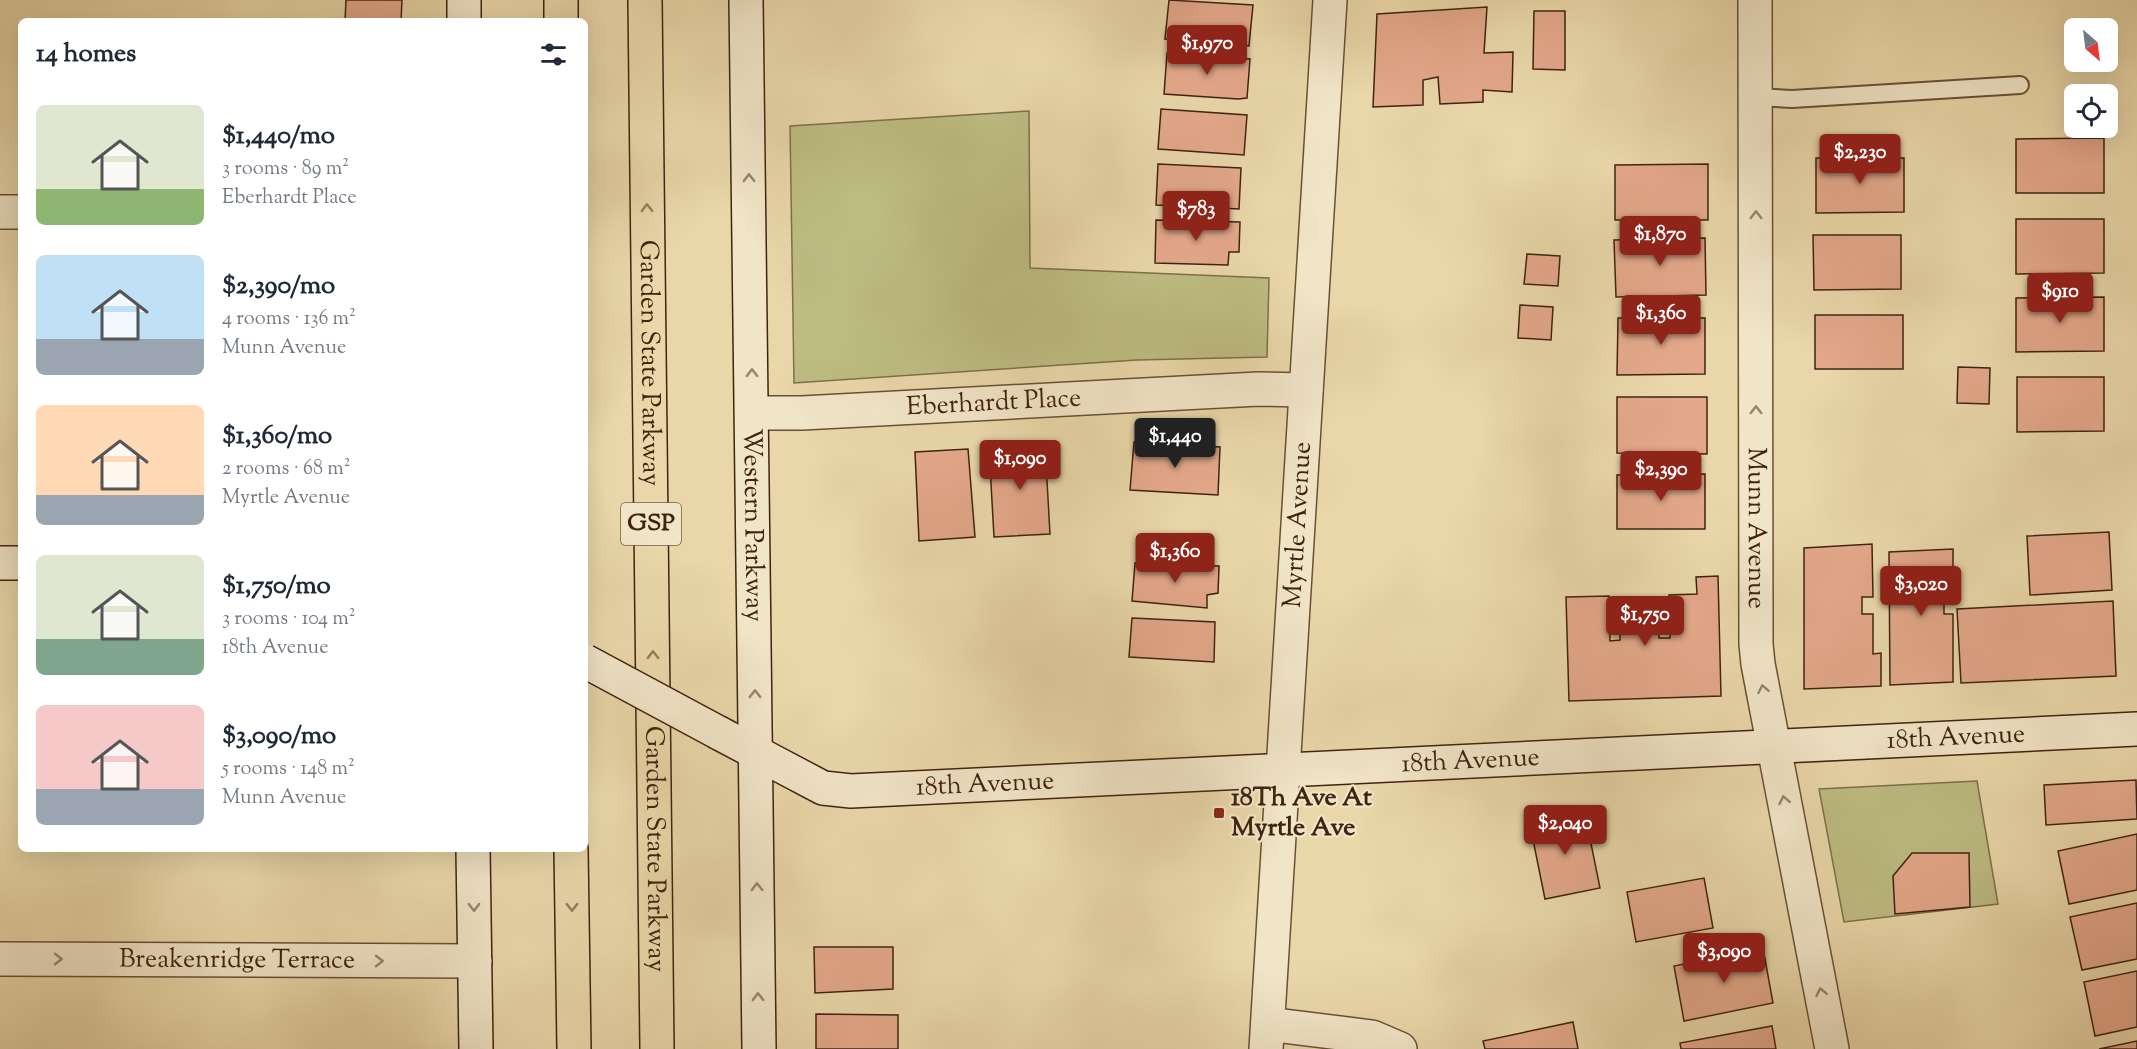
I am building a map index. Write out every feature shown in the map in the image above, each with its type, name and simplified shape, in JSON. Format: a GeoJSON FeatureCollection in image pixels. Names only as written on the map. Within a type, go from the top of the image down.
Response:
{"type":"FeatureCollection","features":[{"type":"Feature","properties":{"kind":"highway"},"geometry":{"type":"LineString","coordinates":[[561,0],[561,18]]}},
{"type":"Feature","properties":{"kind":"highway","name":"Garden State Parkway"},"geometry":{"type":"LineString","coordinates":[[645,0],[657,1049]]}},
{"type":"Feature","properties":{"kind":"highway"},"geometry":{"type":"LineString","coordinates":[[571,852],[574,1049]]}},
{"type":"Feature","properties":{"kind":"street"},"geometry":{"type":"LineString","coordinates":[[464,0],[464,18]]}},
{"type":"Feature","properties":{"kind":"street","name":"Western Parkway"},"geometry":{"type":"LineString","coordinates":[[746,0],[759,1049]]}},
{"type":"Feature","properties":{"kind":"street","name":"Myrtle Avenue"},"geometry":{"type":"LineString","coordinates":[[1267,1036],[1330,0]]}},
{"type":"Feature","properties":{"kind":"street","name":"Munn Avenue"},"geometry":{"type":"LineString","coordinates":[[1755,0],[1756,644],[1773,746],[1832,1049]]}},
{"type":"Feature","properties":{"kind":"street"},"geometry":{"type":"LineString","coordinates":[[0,212],[18,212]]}},
{"type":"Feature","properties":{"kind":"street","name":"Eberhardt Place"},"geometry":{"type":"LineString","coordinates":[[752,413],[802,413],[1258,388],[1306,390]]}},
{"type":"Feature","properties":{"kind":"street"},"geometry":{"type":"LineString","coordinates":[[0,563],[18,563]]}},
{"type":"Feature","properties":{"kind":"street","name":"18th Avenue"},"geometry":{"type":"LineString","coordinates":[[588,663],[823,788],[851,791],[2137,729]]}},
{"type":"Feature","properties":{"kind":"street"},"geometry":{"type":"LineString","coordinates":[[473,852],[476,1049]]}},
{"type":"Feature","properties":{"kind":"street","name":"Breakenridge Terrace"},"geometry":{"type":"LineString","coordinates":[[0,958],[475,961]]}},
{"type":"Feature","properties":{"kind":"street"},"geometry":{"type":"LineString","coordinates":[[1267,1036],[1346,1032],[1372,1037],[1400,1049]]}},
{"type":"Feature","properties":{"kind":"lane"},"geometry":{"type":"LineString","coordinates":[[1756,97],[1792,99],[2020,85]]}},
{"type":"Feature","properties":{"kind":"shaded area"},"geometry":{"type":"Polygon","coordinates":[[[1029,111],[1030,268],[1269,278],[1267,357],[1137,360],[794,383],[790,126],[1029,111]]]}},
{"type":"Feature","properties":{"kind":"shaded area"},"geometry":{"type":"Polygon","coordinates":[[[1977,781],[1998,904],[1844,922],[1819,789],[1977,781]]]}},
{"type":"Feature","properties":{"kind":"building"},"geometry":{"type":"Polygon","coordinates":[[[346,0],[402,0],[401,18],[345,18],[346,0]]]}},
{"type":"Feature","properties":{"kind":"building"},"geometry":{"type":"Polygon","coordinates":[[[1169,0],[1253,5],[1249,46],[1165,39],[1169,0]]]}},
{"type":"Feature","properties":{"kind":"building"},"geometry":{"type":"Polygon","coordinates":[[[1487,7],[1484,53],[1513,52],[1512,92],[1483,90],[1483,102],[1440,104],[1438,77],[1423,80],[1423,105],[1373,107],[1377,14],[1487,7]]]}},
{"type":"Feature","properties":{"kind":"building"},"geometry":{"type":"Polygon","coordinates":[[[1534,11],[1565,11],[1565,70],[1533,69],[1534,11]]]}},
{"type":"Feature","properties":{"kind":"building"},"geometry":{"type":"Polygon","coordinates":[[[1167,53],[1250,59],[1247,98],[1164,94],[1167,53]]]}},
{"type":"Feature","properties":{"kind":"building"},"geometry":{"type":"Polygon","coordinates":[[[1161,109],[1247,115],[1244,155],[1158,149],[1161,109]]]}},
{"type":"Feature","properties":{"kind":"building"},"geometry":{"type":"Polygon","coordinates":[[[2104,138],[2104,193],[2016,193],[2016,139],[2104,138]]]}},
{"type":"Feature","properties":{"kind":"building"},"geometry":{"type":"Polygon","coordinates":[[[1816,158],[1904,158],[1904,212],[1816,213],[1816,158]]]}},
{"type":"Feature","properties":{"kind":"building"},"geometry":{"type":"Polygon","coordinates":[[[1158,164],[1241,168],[1239,209],[1156,205],[1158,164]]]}},
{"type":"Feature","properties":{"kind":"building"},"geometry":{"type":"Polygon","coordinates":[[[1708,164],[1708,220],[1615,220],[1615,165],[1708,164]]]}},
{"type":"Feature","properties":{"kind":"building"},"geometry":{"type":"Polygon","coordinates":[[[2016,219],[2104,219],[2104,273],[2016,274],[2016,219]]]}},
{"type":"Feature","properties":{"kind":"building"},"geometry":{"type":"Polygon","coordinates":[[[1156,220],[1240,222],[1239,252],[1229,252],[1228,265],[1155,263],[1156,220]]]}},
{"type":"Feature","properties":{"kind":"building"},"geometry":{"type":"Polygon","coordinates":[[[1813,235],[1901,235],[1901,289],[1814,290],[1813,235]]]}},
{"type":"Feature","properties":{"kind":"building"},"geometry":{"type":"Polygon","coordinates":[[[1705,238],[1706,295],[1616,297],[1614,240],[1705,238]]]}},
{"type":"Feature","properties":{"kind":"building"},"geometry":{"type":"Polygon","coordinates":[[[1527,254],[1560,256],[1558,286],[1524,284],[1527,254]]]}},
{"type":"Feature","properties":{"kind":"building"},"geometry":{"type":"Polygon","coordinates":[[[2104,297],[2104,351],[2016,352],[2016,298],[2104,297]]]}},
{"type":"Feature","properties":{"kind":"building"},"geometry":{"type":"Polygon","coordinates":[[[1520,305],[1553,307],[1551,340],[1518,338],[1520,305]]]}},
{"type":"Feature","properties":{"kind":"building"},"geometry":{"type":"Polygon","coordinates":[[[1815,315],[1903,315],[1903,369],[1815,369],[1815,315]]]}},
{"type":"Feature","properties":{"kind":"building"},"geometry":{"type":"Polygon","coordinates":[[[1618,318],[1705,318],[1705,374],[1617,375],[1618,318]]]}},
{"type":"Feature","properties":{"kind":"building"},"geometry":{"type":"Polygon","coordinates":[[[1958,367],[1990,368],[1989,404],[1957,403],[1958,367]]]}},
{"type":"Feature","properties":{"kind":"building"},"geometry":{"type":"Polygon","coordinates":[[[2017,377],[2104,377],[2104,431],[2017,432],[2017,377]]]}},
{"type":"Feature","properties":{"kind":"building"},"geometry":{"type":"Polygon","coordinates":[[[1617,397],[1707,397],[1707,454],[1617,453],[1617,397]]]}},
{"type":"Feature","properties":{"kind":"building"},"geometry":{"type":"Polygon","coordinates":[[[1134,442],[1220,447],[1218,495],[1130,490],[1134,442]]]}},
{"type":"Feature","properties":{"kind":"building"},"geometry":{"type":"Polygon","coordinates":[[[1045,445],[1050,534],[994,537],[989,448],[1045,445]]]}},
{"type":"Feature","properties":{"kind":"building"},"geometry":{"type":"Polygon","coordinates":[[[968,449],[975,537],[919,541],[915,452],[968,449]]]}},
{"type":"Feature","properties":{"kind":"building"},"geometry":{"type":"Polygon","coordinates":[[[1705,474],[1705,529],[1617,529],[1617,475],[1705,474]]]}},
{"type":"Feature","properties":{"kind":"building"},"geometry":{"type":"Polygon","coordinates":[[[2109,532],[2112,590],[2030,595],[2027,536],[2109,532]]]}},
{"type":"Feature","properties":{"kind":"building"},"geometry":{"type":"Polygon","coordinates":[[[1872,544],[1873,597],[1862,597],[1862,614],[1873,614],[1873,654],[1881,653],[1881,686],[1804,689],[1804,548],[1872,544]]]}},
{"type":"Feature","properties":{"kind":"building"},"geometry":{"type":"Polygon","coordinates":[[[1953,549],[1953,597],[1944,597],[1944,614],[1953,614],[1953,682],[1890,685],[1889,552],[1953,549]]]}},
{"type":"Feature","properties":{"kind":"building"},"geometry":{"type":"Polygon","coordinates":[[[1135,563],[1219,566],[1218,593],[1207,595],[1207,608],[1132,601],[1135,563]]]}},
{"type":"Feature","properties":{"kind":"building"},"geometry":{"type":"Polygon","coordinates":[[[1718,576],[1721,696],[1569,701],[1566,597],[1609,596],[1610,641],[1620,640],[1619,598],[1657,597],[1659,638],[1670,638],[1669,595],[1697,594],[1696,577],[1718,576]]]}},
{"type":"Feature","properties":{"kind":"building"},"geometry":{"type":"Polygon","coordinates":[[[2113,601],[2116,676],[1961,683],[1957,609],[2113,601]]]}},
{"type":"Feature","properties":{"kind":"building"},"geometry":{"type":"Polygon","coordinates":[[[1132,618],[1215,622],[1214,662],[1129,657],[1132,618]]]}},
{"type":"Feature","properties":{"kind":"building"},"geometry":{"type":"Polygon","coordinates":[[[2136,780],[2137,819],[2046,825],[2044,785],[2136,780]]]}},
{"type":"Feature","properties":{"kind":"building"},"geometry":{"type":"Polygon","coordinates":[[[1585,814],[1600,888],[1545,899],[1530,825],[1585,814]]]}},
{"type":"Feature","properties":{"kind":"building"},"geometry":{"type":"Polygon","coordinates":[[[2137,834],[2137,890],[2069,904],[2058,851],[2137,834]]]}},
{"type":"Feature","properties":{"kind":"building"},"geometry":{"type":"Polygon","coordinates":[[[1912,853],[1969,853],[1970,907],[1895,914],[1893,876],[1912,853]]]}},
{"type":"Feature","properties":{"kind":"building"},"geometry":{"type":"Polygon","coordinates":[[[1704,878],[1713,928],[1636,942],[1627,892],[1704,878]]]}},
{"type":"Feature","properties":{"kind":"building"},"geometry":{"type":"Polygon","coordinates":[[[2137,903],[2137,959],[2082,970],[2070,917],[2137,903]]]}},
{"type":"Feature","properties":{"kind":"building"},"geometry":{"type":"Polygon","coordinates":[[[814,947],[893,947],[893,989],[815,993],[814,947]]]}},
{"type":"Feature","properties":{"kind":"building"},"geometry":{"type":"Polygon","coordinates":[[[1763,948],[1773,1003],[1684,1021],[1674,966],[1763,948]]]}},
{"type":"Feature","properties":{"kind":"building"},"geometry":{"type":"Polygon","coordinates":[[[2137,971],[2137,1027],[2095,1036],[2084,982],[2137,971]]]}},
{"type":"Feature","properties":{"kind":"building"},"geometry":{"type":"Polygon","coordinates":[[[816,1014],[898,1015],[898,1049],[816,1049],[816,1014]]]}},
{"type":"Feature","properties":{"kind":"building"},"geometry":{"type":"Polygon","coordinates":[[[1573,1022],[1578,1049],[1485,1049],[1483,1041],[1573,1022]]]}},
{"type":"Feature","properties":{"kind":"building"},"geometry":{"type":"Polygon","coordinates":[[[1772,1026],[1776,1049],[1681,1049],[1680,1043],[1772,1026]]]}},
{"type":"Feature","properties":{"kind":"building"},"geometry":{"type":"Polygon","coordinates":[[[2137,1041],[2137,1049],[2099,1049],[2137,1041]]]}},
{"type":"Feature","properties":{"kind":"place","name":"18Th Ave At Myrtle Ave"},"geometry":{"type":"Point","coordinates":[1219,813]}}]}
